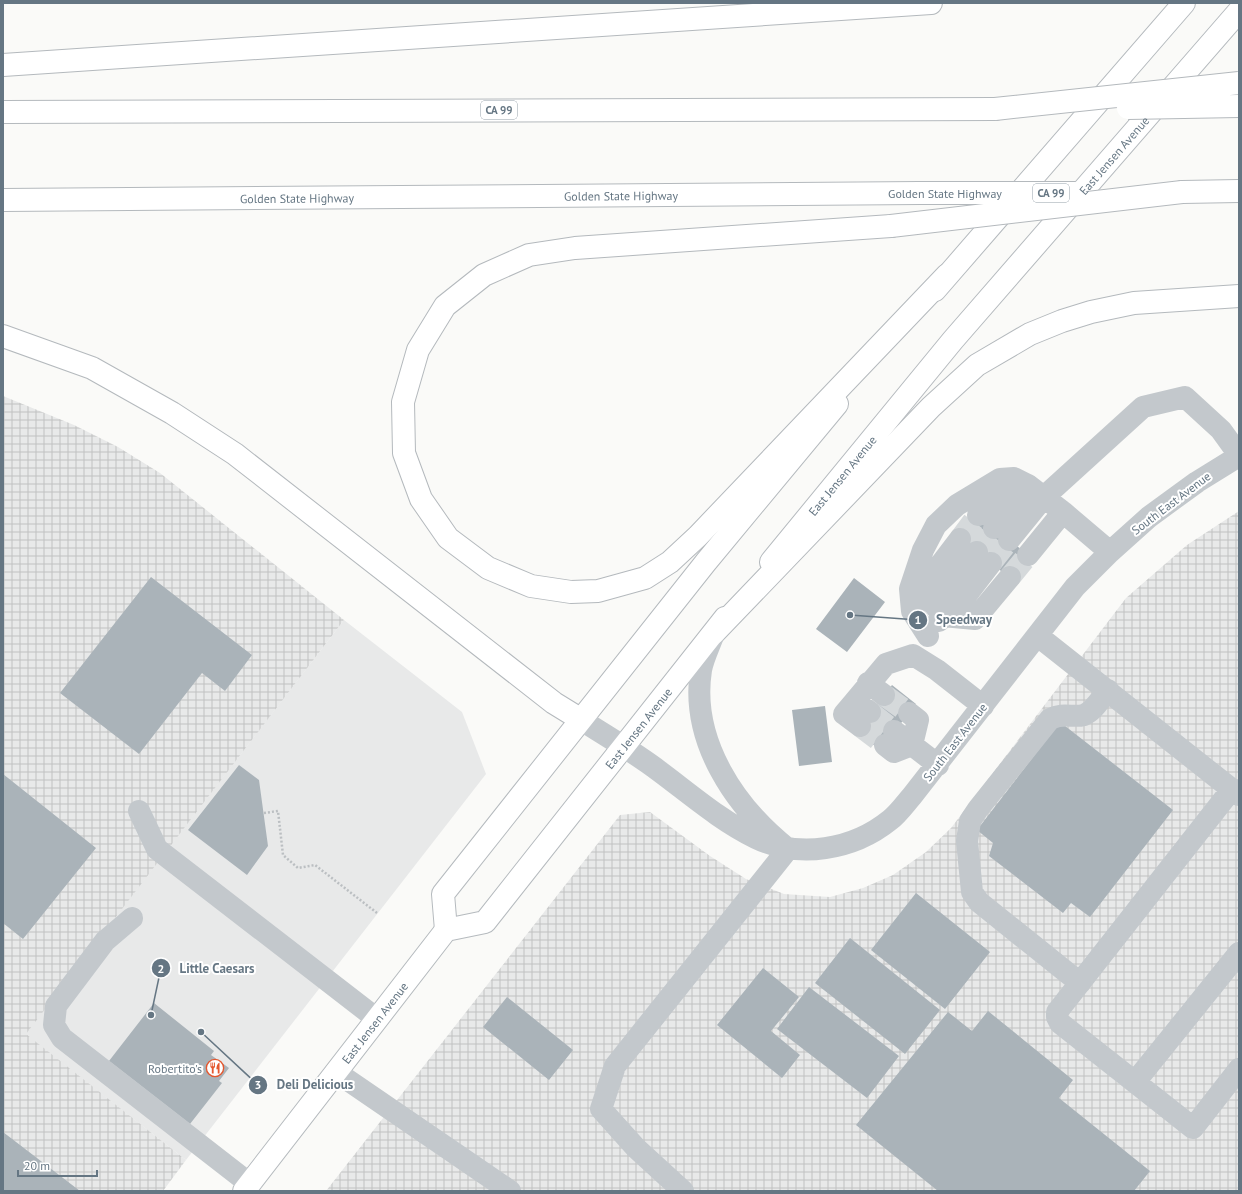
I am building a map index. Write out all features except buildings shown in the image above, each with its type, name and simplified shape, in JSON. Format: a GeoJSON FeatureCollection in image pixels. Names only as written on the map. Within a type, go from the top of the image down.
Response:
{"type":"FeatureCollection","features":[{"type":"Feature","properties":{"kind":"main road"},"geometry":{"type":"LineString","coordinates":[[3,65],[931,3]]}},
{"type":"Feature","properties":{"kind":"main road"},"geometry":{"type":"LineString","coordinates":[[446,930],[443,894],[580,720],[786,463],[947,275],[1184,3]]}},
{"type":"Feature","properties":{"kind":"main road","name":"East Jensen Avenue"},"geometry":{"type":"LineString","coordinates":[[247,1188],[446,930],[484,922],[714,632],[948,346],[1239,11]]}},
{"type":"Feature","properties":{"kind":"main road"},"geometry":{"type":"LineString","coordinates":[[995,109],[1239,83]]}},
{"type":"Feature","properties":{"kind":"main road","name":"CA 99"},"geometry":{"type":"LineString","coordinates":[[3,112],[995,109],[1239,106]]}},
{"type":"Feature","properties":{"kind":"main road","name":"Golden State Highway"},"geometry":{"type":"LineString","coordinates":[[3,200],[1239,191]]}},
{"type":"Feature","properties":{"kind":"main road"},"geometry":{"type":"LineString","coordinates":[[947,275],[698,536],[670,562],[645,578],[598,591],[571,592],[531,586],[488,568],[448,538],[420,499],[404,453],[403,402],[418,350],[446,306],[484,275],[529,255],[575,248],[891,226],[1182,192]]}},
{"type":"Feature","properties":{"kind":"main road"},"geometry":{"type":"LineString","coordinates":[[714,632],[947,391],[982,361],[1030,334],[1062,321],[1091,312],[1134,303],[1239,296]]}},
{"type":"Feature","properties":{"kind":"main road"},"geometry":{"type":"LineString","coordinates":[[3,336],[92,368],[172,413],[235,454],[554,703],[580,720]]}},
{"type":"Feature","properties":{"kind":"street"},"geometry":{"type":"LineString","coordinates":[[1028,487],[994,528],[1028,487],[1143,407],[1185,397],[1221,430],[1239,456]]}},
{"type":"Feature","properties":{"kind":"street","name":"South East Avenue"},"geometry":{"type":"LineString","coordinates":[[580,720],[658,770],[721,817],[756,838],[788,849],[830,848],[855,841],[891,820],[938,765],[1075,587],[1110,552],[1149,517],[1197,482],[1239,456]]}},
{"type":"Feature","properties":{"kind":"street"},"geometry":{"type":"LineString","coordinates":[[928,636],[912,611],[910,589],[922,550],[936,525],[957,505],[1000,479],[1028,487],[1063,512],[1110,552]]}},
{"type":"Feature","properties":{"kind":"street"},"geometry":{"type":"LineString","coordinates":[[1028,555],[1063,512]]}},
{"type":"Feature","properties":{"kind":"street"},"geometry":{"type":"LineString","coordinates":[[960,539],[931,578],[930,599],[943,616],[975,619],[1010,577]]}},
{"type":"Feature","properties":{"kind":"street"},"geometry":{"type":"LineString","coordinates":[[862,713],[876,689],[886,664],[913,655],[943,616],[961,602],[984,557]]}},
{"type":"Feature","properties":{"kind":"street"},"geometry":{"type":"LineString","coordinates":[[683,1191],[636,1148],[601,1109],[615,1066],[788,849],[749,814],[725,779],[708,745],[703,728],[699,683],[701,668],[714,632]]}},
{"type":"Feature","properties":{"kind":"street"},"geometry":{"type":"LineString","coordinates":[[1038,636],[1235,792],[1080,983],[1058,1012],[1057,1018],[1060,1023],[1193,1128],[1239,1069]]}},
{"type":"Feature","properties":{"kind":"street"},"geometry":{"type":"LineString","coordinates":[[913,655],[937,670],[983,706]]}},
{"type":"Feature","properties":{"kind":"street"},"geometry":{"type":"LineString","coordinates":[[1080,983],[979,902],[972,892],[967,840],[970,821],[978,809],[1050,719],[1058,715],[1084,715],[1094,707],[1108,690]]}},
{"type":"Feature","properties":{"kind":"street"},"geometry":{"type":"LineString","coordinates":[[909,713],[918,720],[912,745]]}},
{"type":"Feature","properties":{"kind":"street"},"geometry":{"type":"LineString","coordinates":[[890,738],[912,745],[938,765]]}},
{"type":"Feature","properties":{"kind":"street"},"geometry":{"type":"LineString","coordinates":[[139,811],[157,849],[377,1019]]}},
{"type":"Feature","properties":{"kind":"street"},"geometry":{"type":"LineString","coordinates":[[132,918],[105,941],[56,1006],[54,1025],[62,1038],[247,1188]]}},
{"type":"Feature","properties":{"kind":"street"},"geometry":{"type":"LineString","coordinates":[[1135,1082],[1239,953]]}},
{"type":"Feature","properties":{"kind":"street"},"geometry":{"type":"LineString","coordinates":[[336,1072],[510,1191]]}},
{"type":"Feature","properties":{"kind":"path"},"geometry":{"type":"LineString","coordinates":[[264,813],[278,811],[283,855],[298,868],[314,865],[377,913]]}},
{"type":"Feature","properties":{"kind":"shaded area"},"geometry":{"type":"Polygon","coordinates":[[[3,396],[74,425],[118,447],[160,473],[344,620],[26,1034],[186,1160],[163,1191],[3,1191],[3,396]]]}},
{"type":"Feature","properties":{"kind":"shaded area"},"geometry":{"type":"Polygon","coordinates":[[[1239,511],[1239,1191],[326,1191],[620,815],[650,812],[710,856],[746,879],[784,894],[830,897],[863,888],[893,875],[926,852],[951,828],[1126,598],[1187,545],[1239,511]]]}},
{"type":"Feature","properties":{"kind":"shaded area"},"geometry":{"type":"Polygon","coordinates":[[[344,620],[462,712],[486,774],[186,1160],[25,1034],[344,620]]]}},
{"type":"Feature","properties":{"kind":"tunnel"},"geometry":{"type":"LineString","coordinates":[[960,539],[978,515]]}},
{"type":"Feature","properties":{"kind":"tunnel"},"geometry":{"type":"LineString","coordinates":[[977,552],[994,528]]}},
{"type":"Feature","properties":{"kind":"tunnel"},"geometry":{"type":"LineString","coordinates":[[991,563],[1009,540]]}},
{"type":"Feature","properties":{"kind":"tunnel"},"geometry":{"type":"LineString","coordinates":[[1010,577],[1028,555]]}},
{"type":"Feature","properties":{"kind":"tunnel"},"geometry":{"type":"LineString","coordinates":[[884,695],[909,713]]}},
{"type":"Feature","properties":{"kind":"tunnel"},"geometry":{"type":"LineString","coordinates":[[870,712],[894,731]]}},
{"type":"Feature","properties":{"kind":"tunnel"},"geometry":{"type":"LineString","coordinates":[[860,726],[885,745]]}},
{"type":"Feature","properties":{"kind":"place","name":"Speedway"},"geometry":{"type":"Point","coordinates":[850,615]}},
{"type":"Feature","properties":{"kind":"place","name":"Little Caesars"},"geometry":{"type":"Point","coordinates":[151,1015]}},
{"type":"Feature","properties":{"kind":"place","name":"Deli Delicious"},"geometry":{"type":"Point","coordinates":[201,1032]}},
{"type":"Feature","properties":{"kind":"place","name":"Robertito's"},"geometry":{"type":"Point","coordinates":[215,1068]}}]}
